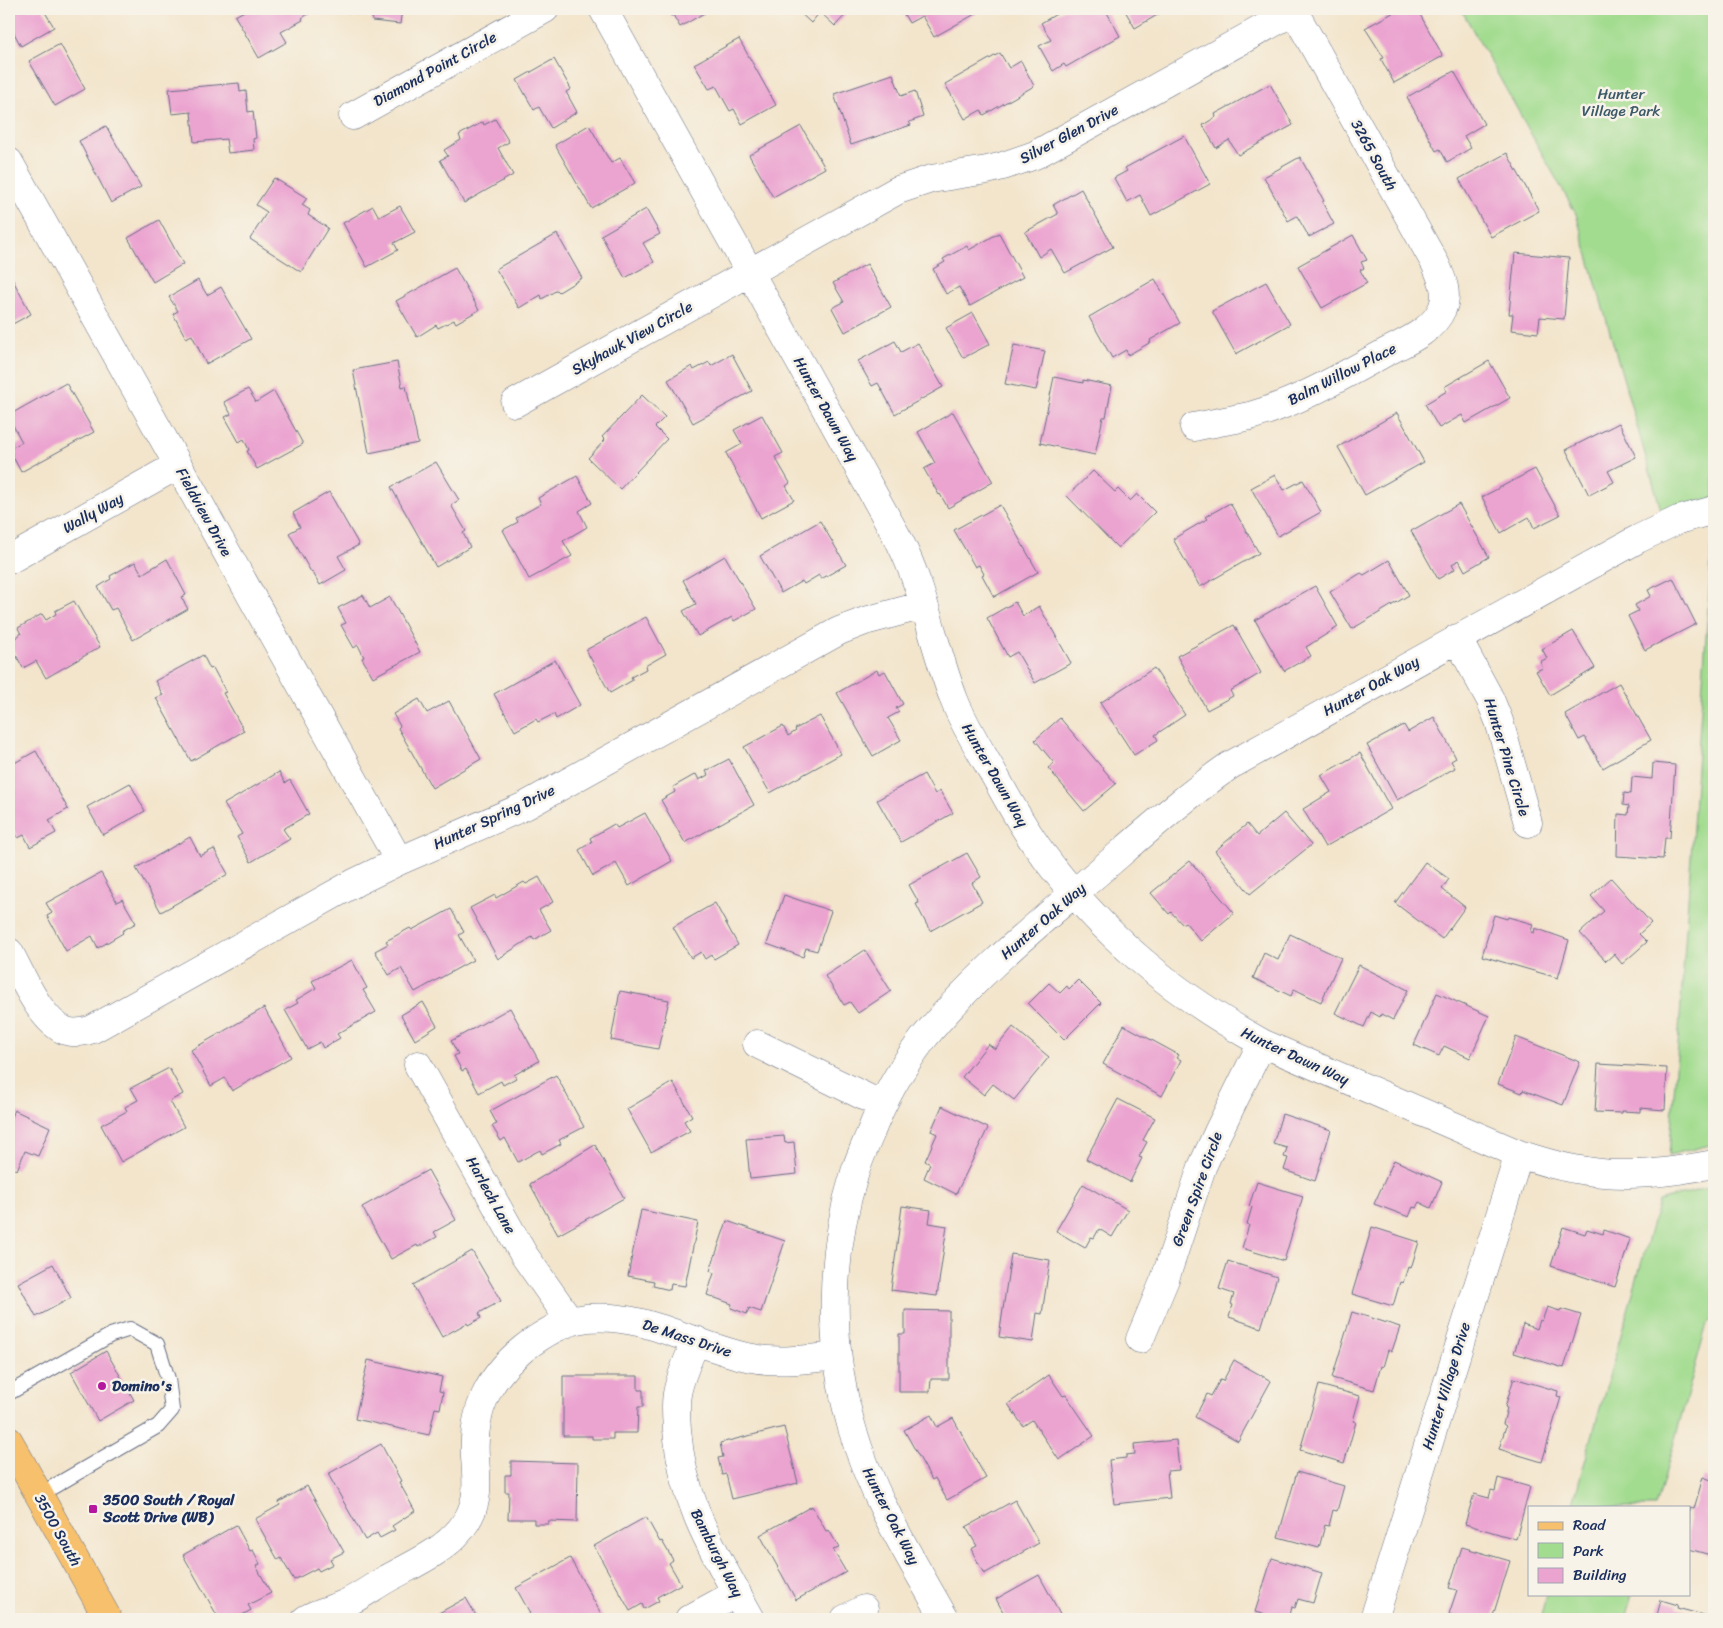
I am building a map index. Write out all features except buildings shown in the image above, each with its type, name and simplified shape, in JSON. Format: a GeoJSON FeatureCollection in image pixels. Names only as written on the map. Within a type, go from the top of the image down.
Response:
{"type":"FeatureCollection","features":[{"type":"Feature","properties":{"kind":"main road","name":"3500 South"},"geometry":{"type":"LineString","coordinates":[[9,1441],[108,1619]]}},
{"type":"Feature","properties":{"kind":"street","name":"Diamond Point Circle"},"geometry":{"type":"LineString","coordinates":[[353,116],[545,9]]}},
{"type":"Feature","properties":{"kind":"street","name":"Hunter Dawn Way"},"geometry":{"type":"LineString","coordinates":[[603,9],[900,542],[908,558],[924,605],[949,686],[968,730],[1028,833],[1091,914],[1117,941],[1145,965],[1205,1010],[1262,1043],[1519,1154],[1587,1172],[1621,1174],[1655,1174],[1714,1164]]}},
{"type":"Feature","properties":{"kind":"street","name":"Silver Glen Drive"},"geometry":{"type":"LineString","coordinates":[[750,272],[898,190],[932,179],[987,170],[1035,155],[1296,10]]}},
{"type":"Feature","properties":{"kind":"street","name":"3265 South"},"geometry":{"type":"LineString","coordinates":[[1296,10],[1436,265],[1443,282],[1445,301]]}},
{"type":"Feature","properties":{"kind":"street","name":"Fieldview Drive"},"geometry":{"type":"LineString","coordinates":[[9,162],[18,199],[178,466],[399,861]]}},
{"type":"Feature","properties":{"kind":"street","name":"Skyhawk View Circle"},"geometry":{"type":"LineString","coordinates":[[515,403],[750,272]]}},
{"type":"Feature","properties":{"kind":"street","name":"Balm Willow Place"},"geometry":{"type":"LineString","coordinates":[[1194,427],[1250,416],[1292,401],[1332,382],[1420,333],[1436,319],[1445,301]]}},
{"type":"Feature","properties":{"kind":"street","name":"Wally Way"},"geometry":{"type":"LineString","coordinates":[[9,560],[178,466]]}},
{"type":"Feature","properties":{"kind":"street","name":"Hunter Oak Way"},"geometry":{"type":"LineString","coordinates":[[945,1619],[873,1488],[852,1428],[844,1398],[834,1326],[837,1264],[844,1210],[855,1171],[882,1105],[921,1042],[946,1012],[1002,958],[1186,798],[1229,766],[1638,538],[1678,520],[1714,510]]}},
{"type":"Feature","properties":{"kind":"street","name":"Hunter Spring Drive"},"geometry":{"type":"LineString","coordinates":[[9,952],[42,1011],[57,1026],[67,1032],[84,1032],[101,1025],[356,882],[399,861],[525,806],[839,631],[865,620],[924,605]]}},
{"type":"Feature","properties":{"kind":"street","name":"Hunter Pine Circle"},"geometry":{"type":"LineString","coordinates":[[1458,638],[1490,699],[1499,721],[1528,822]]}},
{"type":"Feature","properties":{"kind":"street","name":"Green Spire Circle"},"geometry":{"type":"LineString","coordinates":[[1140,1339],[1165,1279],[1202,1167],[1262,1043]]}},
{"type":"Feature","properties":{"kind":"street"},"geometry":{"type":"LineString","coordinates":[[757,1044],[882,1105]]}},
{"type":"Feature","properties":{"kind":"street","name":"Harlech Lane"},"geometry":{"type":"LineString","coordinates":[[418,1065],[531,1267],[571,1322]]}},
{"type":"Feature","properties":{"kind":"street","name":"Hunter Village Drive"},"geometry":{"type":"LineString","coordinates":[[1374,1619],[1519,1154]]}},
{"type":"Feature","properties":{"kind":"street","name":"De Mass Drive"},"geometry":{"type":"LineString","coordinates":[[306,1619],[318,1612],[348,1612],[440,1548],[462,1528],[474,1504],[477,1491],[474,1439],[476,1420],[489,1386],[508,1363],[528,1345],[556,1327],[587,1318],[622,1318],[651,1324],[731,1353],[766,1360],[838,1356]]}},
{"type":"Feature","properties":{"kind":"street","name":"Bamburgh Way"},"geometry":{"type":"LineString","coordinates":[[696,1340],[677,1393],[676,1403],[678,1446],[684,1477],[691,1502],[706,1538],[751,1619]]}},
{"type":"Feature","properties":{"kind":"street"},"geometry":{"type":"LineString","coordinates":[[689,1619],[737,1592]]}},
{"type":"Feature","properties":{"kind":"lane"},"geometry":{"type":"LineString","coordinates":[[9,1393],[111,1334],[130,1329],[157,1344],[168,1379],[172,1410],[158,1426],[39,1495]]}},
{"type":"Feature","properties":{"kind":"green space","name":"Hunter Village Park"},"geometry":{"type":"Polygon","coordinates":[[[1461,9],[1714,9],[1714,501],[1661,510],[1576,214],[1461,9]]]}},
{"type":"Feature","properties":{"kind":"green space"},"geometry":{"type":"Polygon","coordinates":[[[1713,533],[1714,1144],[1669,1155],[1679,1032],[1713,533]]]}},
{"type":"Feature","properties":{"kind":"green space"},"geometry":{"type":"Polygon","coordinates":[[[1714,1186],[1714,1317],[1707,1324],[1656,1506],[1572,1506],[1659,1201],[1714,1186]]]}},
{"type":"Feature","properties":{"kind":"green space"},"geometry":{"type":"Polygon","coordinates":[[[1546,1596],[1631,1596],[1625,1619],[1540,1619],[1546,1596]]]}},
{"type":"Feature","properties":{"kind":"place","name":"Domino's"},"geometry":{"type":"Point","coordinates":[102,1386]}},
{"type":"Feature","properties":{"kind":"place","name":"3500 South / Royal Scott Drive (WB)"},"geometry":{"type":"Point","coordinates":[93,1509]}}]}
